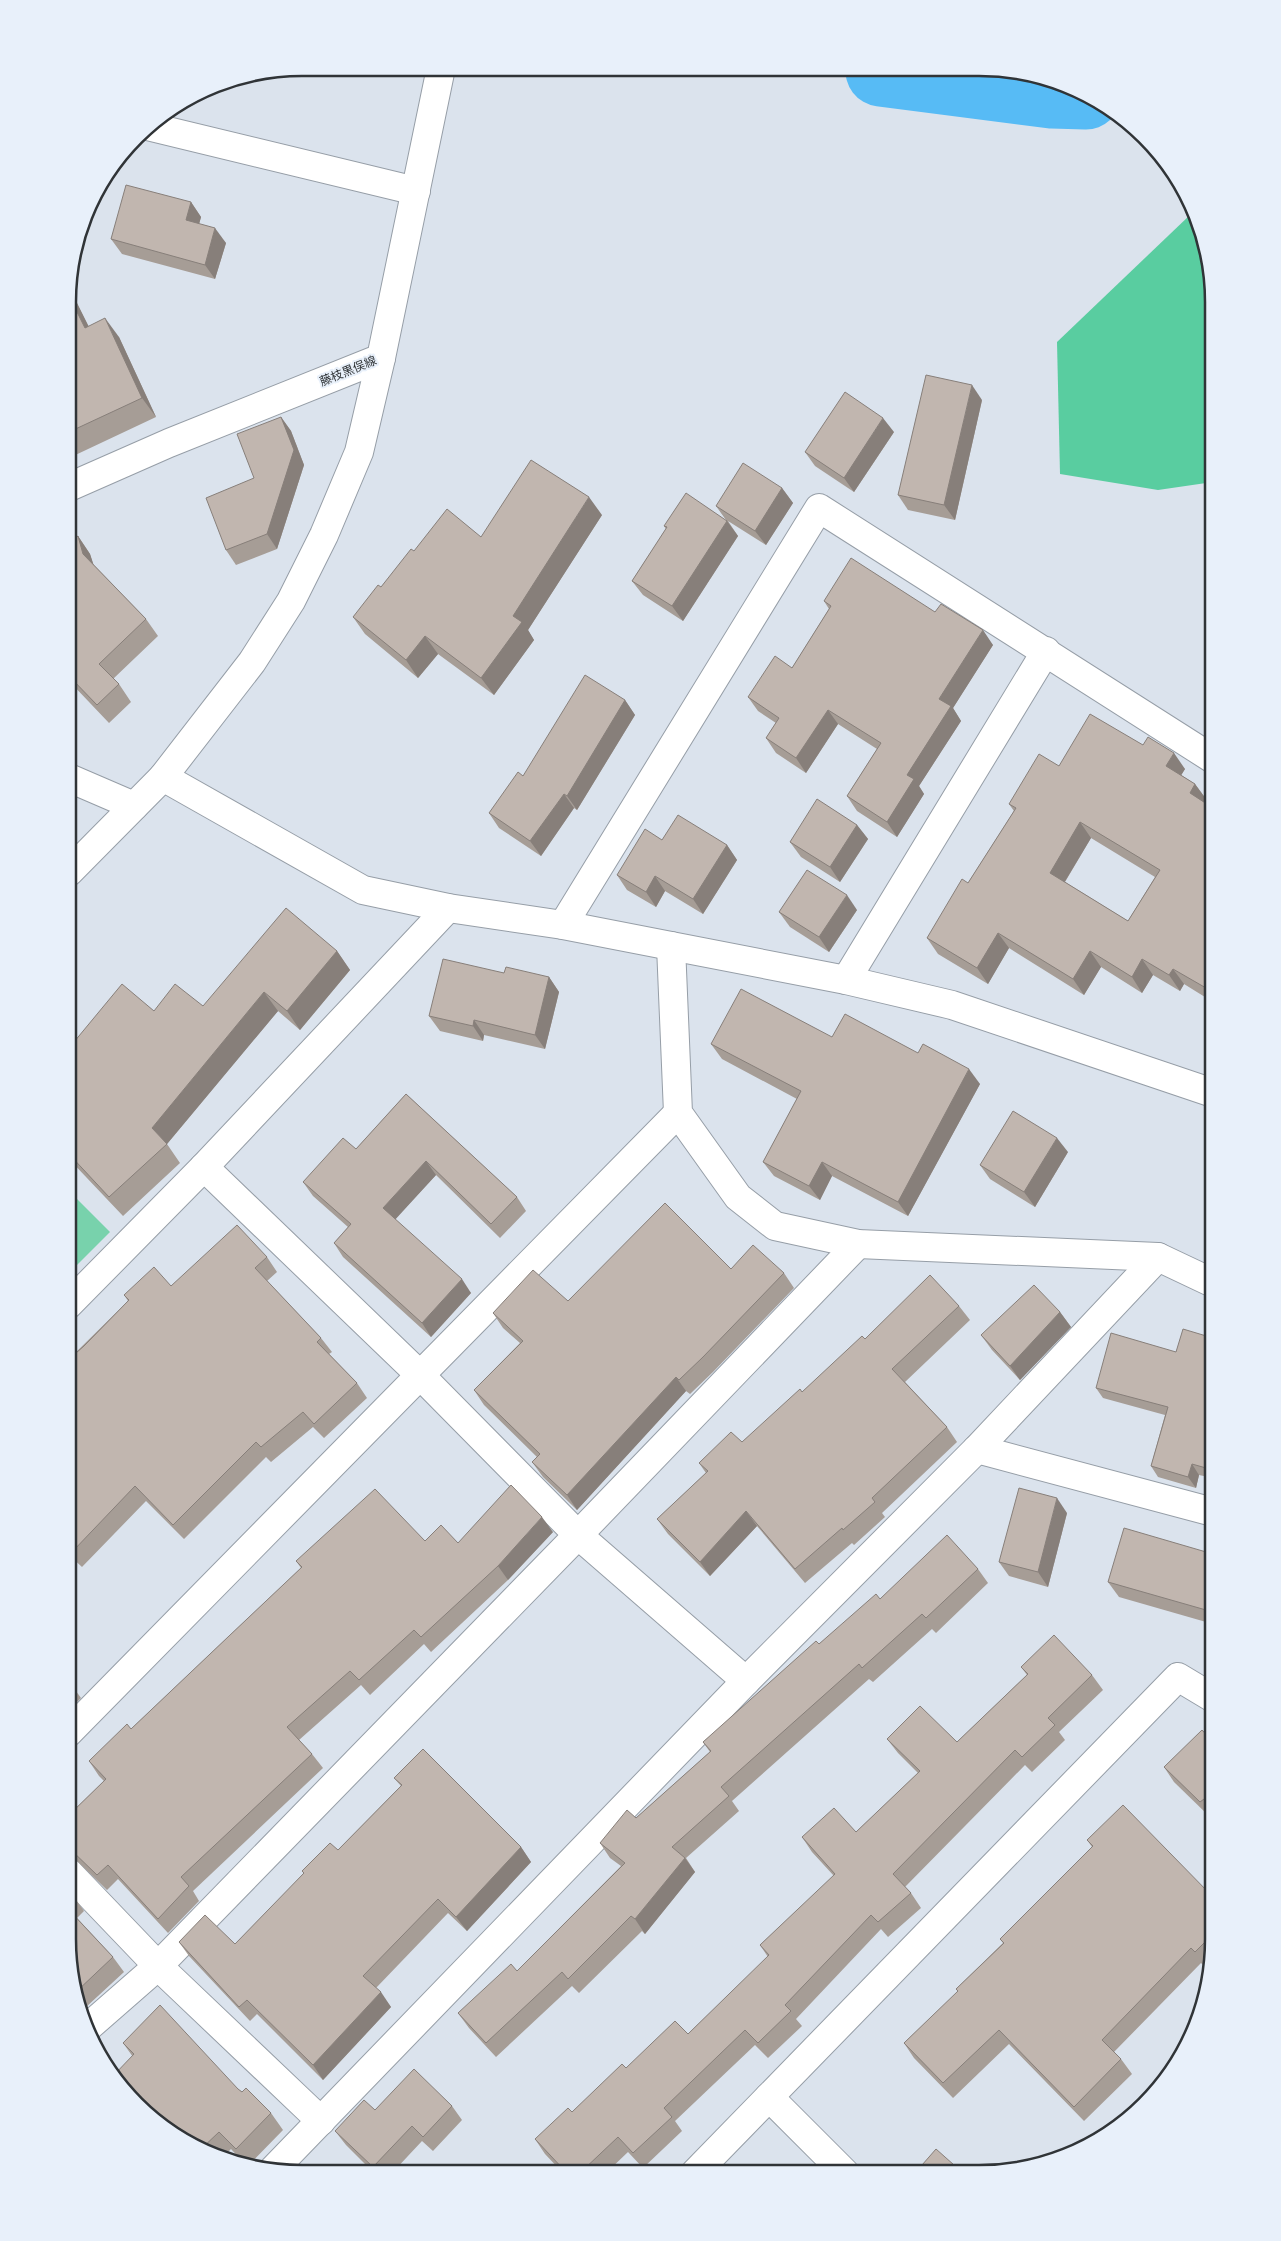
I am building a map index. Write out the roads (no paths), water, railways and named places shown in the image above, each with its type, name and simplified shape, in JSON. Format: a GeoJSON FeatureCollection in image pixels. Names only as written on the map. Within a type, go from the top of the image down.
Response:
{"type":"FeatureCollection","features":[{"type":"Feature","properties":{"kind":"street","name":"藤枝黒俣線"},"geometry":{"type":"LineString","coordinates":[[76,483],[169,443],[381,358],[439,76]]}},
{"type":"Feature","properties":{"kind":"street"},"geometry":{"type":"LineString","coordinates":[[158,129],[416,192]]}},
{"type":"Feature","properties":{"kind":"street"},"geometry":{"type":"LineString","coordinates":[[76,865],[163,777],[252,662],[291,601],[324,535],[359,452],[381,358]]}},
{"type":"Feature","properties":{"kind":"street"},"geometry":{"type":"LineString","coordinates":[[564,925],[819,508],[1205,754]]}},
{"type":"Feature","properties":{"kind":"street"},"geometry":{"type":"LineString","coordinates":[[846,980],[1046,651]]}},
{"type":"Feature","properties":{"kind":"street"},"geometry":{"type":"LineString","coordinates":[[163,777],[363,890],[448,908],[564,925],[846,980],[952,1005],[1205,1090]]}},
{"type":"Feature","properties":{"kind":"street"},"geometry":{"type":"LineString","coordinates":[[76,781],[134,806]]}},
{"type":"Feature","properties":{"kind":"street"},"geometry":{"type":"LineString","coordinates":[[76,1297],[204,1167],[448,908]]}},
{"type":"Feature","properties":{"kind":"street"},"geometry":{"type":"LineString","coordinates":[[671,946],[678,1113],[738,1197],[775,1226],[858,1244],[1158,1257],[1205,1279]]}},
{"type":"Feature","properties":{"kind":"street"},"geometry":{"type":"LineString","coordinates":[[76,1725],[419,1374],[678,1113]]}},
{"type":"Feature","properties":{"kind":"street"},"geometry":{"type":"LineString","coordinates":[[204,1167],[419,1374],[578,1535],[746,1680]]}},
{"type":"Feature","properties":{"kind":"street"},"geometry":{"type":"LineString","coordinates":[[92,2023],[158,1966],[578,1535],[858,1244]]}},
{"type":"Feature","properties":{"kind":"street"},"geometry":{"type":"LineString","coordinates":[[280,2164],[746,1680],[977,1449],[1158,1257]]}},
{"type":"Feature","properties":{"kind":"street"},"geometry":{"type":"LineString","coordinates":[[977,1449],[1205,1510]]}},
{"type":"Feature","properties":{"kind":"street"},"geometry":{"type":"LineString","coordinates":[[703,2165],[1178,1676],[1205,1693]]}},
{"type":"Feature","properties":{"kind":"street"},"geometry":{"type":"LineString","coordinates":[[76,1880],[158,1966],[321,2121]]}},
{"type":"Feature","properties":{"kind":"street"},"geometry":{"type":"LineString","coordinates":[[769,2097],[837,2165]]}},
{"type":"Feature","properties":{"kind":"waterway"},"geometry":{"type":"LineString","coordinates":[[920,76],[1066,93]]}}]}
